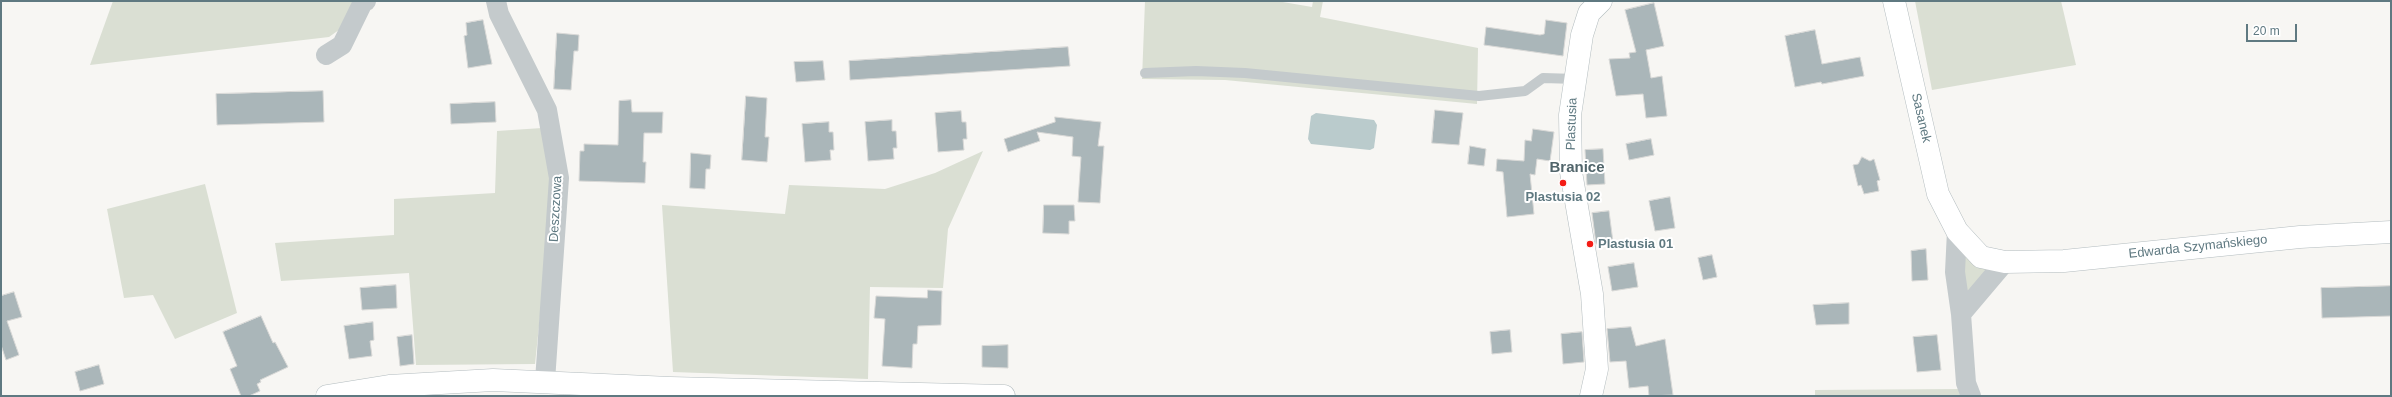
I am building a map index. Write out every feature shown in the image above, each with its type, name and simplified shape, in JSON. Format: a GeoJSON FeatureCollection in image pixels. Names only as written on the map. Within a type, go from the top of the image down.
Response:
{"type":"FeatureCollection","features":[{"type":"Feature","properties":{"kind":"street"},"geometry":{"type":"LineString","coordinates":[[326,55],[342,45],[363,2],[366,1]]}},
{"type":"Feature","properties":{"kind":"street","name":"Deszczowa"},"geometry":{"type":"LineString","coordinates":[[496,1],[499,14],[547,110],[560,178],[545,382]]}},
{"type":"Feature","properties":{"kind":"street","name":"Plastusia"},"geometry":{"type":"LineString","coordinates":[[1591,396],[1597,369],[1592,294],[1571,172],[1570,115],[1584,28],[1589,13],[1600,1]]}},
{"type":"Feature","properties":{"kind":"street","name":"Sasanek"},"geometry":{"type":"LineString","coordinates":[[1894,1],[1938,194],[1957,231]]}},
{"type":"Feature","properties":{"kind":"street"},"geometry":{"type":"LineString","coordinates":[[1957,231],[1955,272],[1961,314],[1966,383],[1971,396]]}},
{"type":"Feature","properties":{"kind":"street","name":"Edwarda Szymańskiego"},"geometry":{"type":"LineString","coordinates":[[1957,231],[1981,257],[2005,262],[2064,261],[2292,238],[2391,232]]}},
{"type":"Feature","properties":{"kind":"street"},"geometry":{"type":"LineString","coordinates":[[1961,314],[2005,262]]}},
{"type":"Feature","properties":{"kind":"street"},"geometry":{"type":"LineString","coordinates":[[327,396],[389,386],[466,388],[545,382],[670,388],[1004,396]]}},
{"type":"Feature","properties":{"kind":"lane"},"geometry":{"type":"LineString","coordinates":[[1146,73],[1196,71],[1245,73],[1479,96],[1525,91],[1543,78],[1576,79]]}},
{"type":"Feature","properties":{"kind":"shaded area"},"geometry":{"type":"Polygon","coordinates":[[[113,1],[355,1],[343,27],[329,37],[90,65],[113,1]]]}},
{"type":"Feature","properties":{"kind":"shaded area"},"geometry":{"type":"Polygon","coordinates":[[[1145,1],[1277,1],[1312,7],[1313,1],[1323,1],[1320,17],[1478,48],[1477,104],[1225,80],[1142,79],[1145,1]]]}},
{"type":"Feature","properties":{"kind":"shaded area"},"geometry":{"type":"Polygon","coordinates":[[[1915,1],[2061,1],[2076,65],[1932,90],[1915,1]]]}},
{"type":"Feature","properties":{"kind":"shaded area"},"geometry":{"type":"Polygon","coordinates":[[[1316,113],[1374,120],[1377,125],[1374,148],[1370,150],[1311,144],[1308,139],[1311,116],[1316,113]]]}},
{"type":"Feature","properties":{"kind":"shaded area"},"geometry":{"type":"Polygon","coordinates":[[[542,128],[554,183],[535,364],[416,365],[409,273],[281,281],[275,243],[394,235],[394,199],[495,193],[497,131],[542,128]]]}},
{"type":"Feature","properties":{"kind":"shaded area"},"geometry":{"type":"Polygon","coordinates":[[[983,151],[948,229],[943,288],[870,287],[868,379],[673,372],[662,205],[785,214],[789,185],[885,189],[935,173],[983,151]]]}},
{"type":"Feature","properties":{"kind":"shaded area"},"geometry":{"type":"Polygon","coordinates":[[[205,184],[237,313],[175,339],[153,295],[124,298],[107,209],[205,184]]]}},
{"type":"Feature","properties":{"kind":"shaded area"},"geometry":{"type":"Polygon","coordinates":[[[1966,256],[1993,266],[1972,290],[1962,292],[1959,259],[1966,256]]]}},
{"type":"Feature","properties":{"kind":"shaded area"},"geometry":{"type":"Polygon","coordinates":[[[1962,389],[1964,396],[1815,396],[1815,390],[1962,389]]]}},
{"type":"Feature","properties":{"kind":"building"},"geometry":{"type":"Polygon","coordinates":[[[1654,3],[1664,46],[1646,50],[1651,78],[1662,76],[1667,116],[1646,118],[1643,94],[1616,96],[1609,59],[1630,58],[1629,53],[1636,52],[1625,10],[1654,3]]]}},
{"type":"Feature","properties":{"kind":"building"},"geometry":{"type":"Polygon","coordinates":[[[483,20],[492,64],[468,68],[464,36],[467,35],[466,23],[483,20]]]}},
{"type":"Feature","properties":{"kind":"building"},"geometry":{"type":"Polygon","coordinates":[[[1546,20],[1567,23],[1563,56],[1484,45],[1486,27],[1540,35],[1544,34],[1546,20]]]}},
{"type":"Feature","properties":{"kind":"building"},"geometry":{"type":"Polygon","coordinates":[[[1815,30],[1822,64],[1860,57],[1864,76],[1822,84],[1821,82],[1795,87],[1785,36],[1815,30]]]}},
{"type":"Feature","properties":{"kind":"building"},"geometry":{"type":"Polygon","coordinates":[[[557,33],[579,35],[578,51],[574,51],[571,90],[554,89],[557,33]]]}},
{"type":"Feature","properties":{"kind":"building"},"geometry":{"type":"Polygon","coordinates":[[[1068,47],[1070,66],[850,80],[849,61],[1068,47]]]}},
{"type":"Feature","properties":{"kind":"building"},"geometry":{"type":"Polygon","coordinates":[[[823,61],[825,80],[796,82],[794,62],[823,61]]]}},
{"type":"Feature","properties":{"kind":"building"},"geometry":{"type":"Polygon","coordinates":[[[323,91],[324,122],[217,125],[216,94],[323,91]]]}},
{"type":"Feature","properties":{"kind":"building"},"geometry":{"type":"Polygon","coordinates":[[[746,96],[767,98],[765,137],[769,137],[767,162],[742,160],[746,96]]]}},
{"type":"Feature","properties":{"kind":"building"},"geometry":{"type":"Polygon","coordinates":[[[631,100],[632,112],[663,112],[662,133],[644,133],[643,162],[646,162],[645,183],[579,181],[580,151],[584,151],[584,144],[618,145],[619,101],[631,100]]]}},
{"type":"Feature","properties":{"kind":"building"},"geometry":{"type":"Polygon","coordinates":[[[495,102],[496,122],[451,124],[450,104],[495,102]]]}},
{"type":"Feature","properties":{"kind":"building"},"geometry":{"type":"Polygon","coordinates":[[[1435,110],[1463,113],[1459,145],[1432,143],[1435,110]]]}},
{"type":"Feature","properties":{"kind":"building"},"geometry":{"type":"Polygon","coordinates":[[[961,111],[962,122],[966,122],[967,139],[963,139],[964,150],[938,152],[935,113],[961,111]]]}},
{"type":"Feature","properties":{"kind":"building"},"geometry":{"type":"Polygon","coordinates":[[[1055,117],[1101,122],[1098,146],[1104,146],[1100,203],[1078,202],[1081,157],[1072,156],[1073,137],[1037,132],[1040,141],[1008,152],[1004,139],[1055,122],[1055,117]]]}},
{"type":"Feature","properties":{"kind":"building"},"geometry":{"type":"Polygon","coordinates":[[[892,120],[892,131],[896,131],[897,148],[893,148],[894,159],[868,161],[865,122],[892,120]]]}},
{"type":"Feature","properties":{"kind":"building"},"geometry":{"type":"Polygon","coordinates":[[[829,122],[829,132],[833,132],[834,150],[830,150],[831,160],[805,162],[802,124],[829,122]]]}},
{"type":"Feature","properties":{"kind":"building"},"geometry":{"type":"Polygon","coordinates":[[[1533,129],[1554,132],[1550,161],[1537,159],[1535,175],[1530,174],[1534,214],[1507,217],[1503,172],[1496,171],[1497,159],[1524,161],[1525,140],[1531,141],[1533,129]]]}},
{"type":"Feature","properties":{"kind":"building"},"geometry":{"type":"Polygon","coordinates":[[[1651,139],[1654,155],[1629,160],[1626,144],[1651,139]]]}},
{"type":"Feature","properties":{"kind":"building"},"geometry":{"type":"Polygon","coordinates":[[[1470,146],[1486,149],[1484,166],[1468,164],[1470,146]]]}},
{"type":"Feature","properties":{"kind":"building"},"geometry":{"type":"Polygon","coordinates":[[[1603,149],[1605,184],[1587,185],[1585,150],[1603,149]]]}},
{"type":"Feature","properties":{"kind":"building"},"geometry":{"type":"Polygon","coordinates":[[[691,153],[711,155],[710,169],[706,169],[705,189],[690,188],[691,153]]]}},
{"type":"Feature","properties":{"kind":"building"},"geometry":{"type":"Polygon","coordinates":[[[1862,157],[1870,161],[1874,159],[1880,180],[1877,181],[1879,191],[1864,194],[1861,185],[1858,186],[1853,165],[1858,164],[1862,157]]]}},
{"type":"Feature","properties":{"kind":"building"},"geometry":{"type":"Polygon","coordinates":[[[1670,197],[1675,228],[1655,231],[1649,201],[1670,197]]]}},
{"type":"Feature","properties":{"kind":"building"},"geometry":{"type":"Polygon","coordinates":[[[1044,205],[1074,205],[1075,221],[1069,221],[1069,234],[1043,233],[1044,205]]]}},
{"type":"Feature","properties":{"kind":"building"},"geometry":{"type":"Polygon","coordinates":[[[1609,211],[1613,242],[1596,244],[1592,213],[1609,211]]]}},
{"type":"Feature","properties":{"kind":"building"},"geometry":{"type":"Polygon","coordinates":[[[1926,249],[1928,280],[1912,281],[1911,251],[1926,249]]]}},
{"type":"Feature","properties":{"kind":"building"},"geometry":{"type":"Polygon","coordinates":[[[1712,255],[1717,277],[1703,280],[1698,258],[1712,255]]]}},
{"type":"Feature","properties":{"kind":"building"},"geometry":{"type":"Polygon","coordinates":[[[1634,263],[1638,287],[1612,291],[1608,267],[1634,263]]]}},
{"type":"Feature","properties":{"kind":"building"},"geometry":{"type":"Polygon","coordinates":[[[396,285],[397,308],[362,310],[360,288],[396,285]]]}},
{"type":"Feature","properties":{"kind":"building"},"geometry":{"type":"Polygon","coordinates":[[[2391,286],[2391,316],[2322,318],[2321,288],[2391,286]]]}},
{"type":"Feature","properties":{"kind":"building"},"geometry":{"type":"Polygon","coordinates":[[[928,290],[942,291],[941,325],[918,326],[917,344],[913,344],[912,368],[882,366],[885,319],[874,318],[876,296],[927,298],[928,290]]]}},
{"type":"Feature","properties":{"kind":"building"},"geometry":{"type":"Polygon","coordinates":[[[14,292],[22,317],[7,321],[19,355],[6,360],[1,345],[1,296],[14,292]]]}},
{"type":"Feature","properties":{"kind":"building"},"geometry":{"type":"Polygon","coordinates":[[[1849,303],[1849,324],[1816,325],[1813,305],[1849,303]]]}},
{"type":"Feature","properties":{"kind":"building"},"geometry":{"type":"Polygon","coordinates":[[[261,316],[273,343],[275,342],[288,367],[260,380],[261,382],[257,384],[260,391],[249,396],[241,396],[230,369],[237,366],[223,332],[261,316]]]}},
{"type":"Feature","properties":{"kind":"building"},"geometry":{"type":"Polygon","coordinates":[[[373,322],[374,340],[370,341],[372,356],[349,359],[344,326],[373,322]]]}},
{"type":"Feature","properties":{"kind":"building"},"geometry":{"type":"Polygon","coordinates":[[[1631,327],[1636,346],[1665,339],[1673,395],[1649,396],[1648,386],[1629,388],[1626,361],[1610,362],[1607,329],[1631,327]]]}},
{"type":"Feature","properties":{"kind":"building"},"geometry":{"type":"Polygon","coordinates":[[[1510,330],[1512,352],[1492,354],[1490,332],[1510,330]]]}},
{"type":"Feature","properties":{"kind":"building"},"geometry":{"type":"Polygon","coordinates":[[[1582,332],[1584,362],[1563,364],[1561,334],[1582,332]]]}},
{"type":"Feature","properties":{"kind":"building"},"geometry":{"type":"Polygon","coordinates":[[[412,335],[414,364],[400,366],[397,337],[412,335]]]}},
{"type":"Feature","properties":{"kind":"building"},"geometry":{"type":"Polygon","coordinates":[[[1937,335],[1941,370],[1917,372],[1913,337],[1937,335]]]}},
{"type":"Feature","properties":{"kind":"building"},"geometry":{"type":"Polygon","coordinates":[[[1008,345],[1008,368],[982,367],[982,346],[1008,345]]]}},
{"type":"Feature","properties":{"kind":"building"},"geometry":{"type":"Polygon","coordinates":[[[99,365],[104,384],[80,391],[75,372],[99,365]]]}},
{"type":"Feature","properties":{"kind":"place","name":"Plastusia 02"},"geometry":{"type":"Point","coordinates":[1563,183]}},
{"type":"Feature","properties":{"kind":"place","name":"Plastusia 01"},"geometry":{"type":"Point","coordinates":[1590,244]}},
{"type":"Feature","properties":{"kind":"district","name":"Branice"},"geometry":{"type":"Point","coordinates":[1577,168]}}]}
